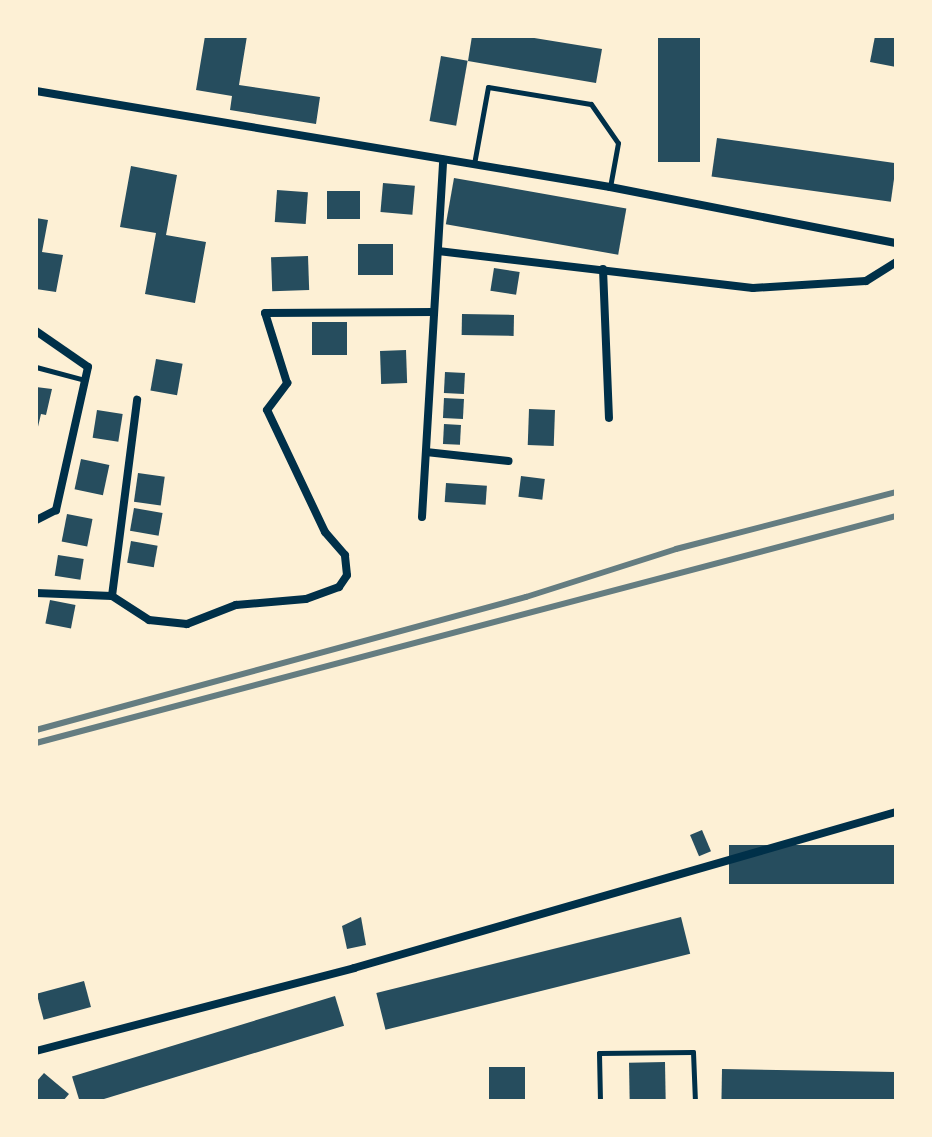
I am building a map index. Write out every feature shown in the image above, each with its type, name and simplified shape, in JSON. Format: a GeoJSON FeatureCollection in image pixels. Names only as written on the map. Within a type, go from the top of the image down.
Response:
{"type":"FeatureCollection","features":[{"type":"Feature","properties":{"kind":"street"},"geometry":{"type":"LineString","coordinates":[[36,91],[610,187],[896,243]]}},
{"type":"Feature","properties":{"kind":"street"},"geometry":{"type":"LineString","coordinates":[[422,517],[443,160]]}},
{"type":"Feature","properties":{"kind":"street"},"geometry":{"type":"LineString","coordinates":[[438,251],[753,288],[866,281],[896,262]]}},
{"type":"Feature","properties":{"kind":"street"},"geometry":{"type":"LineString","coordinates":[[603,269],[609,418]]}},
{"type":"Feature","properties":{"kind":"street"},"geometry":{"type":"LineString","coordinates":[[36,593],[112,596],[149,620],[187,624],[236,605],[306,599],[339,587],[347,575],[345,555],[325,532],[267,410],[287,383],[265,313],[434,312]]}},
{"type":"Feature","properties":{"kind":"street"},"geometry":{"type":"LineString","coordinates":[[36,331],[88,367],[56,510],[36,520]]}},
{"type":"Feature","properties":{"kind":"street"},"geometry":{"type":"LineString","coordinates":[[112,596],[137,400]]}},
{"type":"Feature","properties":{"kind":"street"},"geometry":{"type":"LineString","coordinates":[[426,452],[509,461]]}},
{"type":"Feature","properties":{"kind":"street"},"geometry":{"type":"LineString","coordinates":[[36,1051],[354,968],[896,812]]}},
{"type":"Feature","properties":{"kind":"lane"},"geometry":{"type":"LineString","coordinates":[[474,165],[488,87],[591,104],[618,143],[610,187]]}},
{"type":"Feature","properties":{"kind":"lane"},"geometry":{"type":"LineString","coordinates":[[36,367],[85,380]]}},
{"type":"Feature","properties":{"kind":"lane"},"geometry":{"type":"LineString","coordinates":[[600,1101],[599,1053],[693,1052],[695,1101]]}},
{"type":"Feature","properties":{"kind":"building"},"geometry":{"type":"Polygon","coordinates":[[[205,36],[247,36],[239,85],[320,97],[316,124],[230,110],[232,96],[196,90],[205,36]]]}},
{"type":"Feature","properties":{"kind":"building"},"geometry":{"type":"Polygon","coordinates":[[[472,36],[522,36],[602,49],[596,83],[468,61],[472,36]]]}},
{"type":"Feature","properties":{"kind":"building"},"geometry":{"type":"Polygon","coordinates":[[[658,36],[700,36],[700,162],[658,162],[658,36]]]}},
{"type":"Feature","properties":{"kind":"building"},"geometry":{"type":"Polygon","coordinates":[[[875,36],[896,36],[896,67],[870,62],[875,36]]]}},
{"type":"Feature","properties":{"kind":"building"},"geometry":{"type":"Polygon","coordinates":[[[441,56],[468,61],[456,126],[430,121],[441,56]]]}},
{"type":"Feature","properties":{"kind":"building"},"geometry":{"type":"Polygon","coordinates":[[[717,138],[896,163],[891,202],[712,177],[717,138]]]}},
{"type":"Feature","properties":{"kind":"building"},"geometry":{"type":"Polygon","coordinates":[[[131,166],[177,175],[166,235],[206,242],[195,303],[145,294],[156,233],[120,227],[131,166]]]}},
{"type":"Feature","properties":{"kind":"building"},"geometry":{"type":"Polygon","coordinates":[[[454,178],[626,208],[618,255],[446,224],[454,178]]]}},
{"type":"Feature","properties":{"kind":"building"},"geometry":{"type":"Polygon","coordinates":[[[383,183],[415,186],[412,215],[380,212],[383,183]]]}},
{"type":"Feature","properties":{"kind":"building"},"geometry":{"type":"Polygon","coordinates":[[[277,190],[308,192],[306,224],[275,222],[277,190]]]}},
{"type":"Feature","properties":{"kind":"building"},"geometry":{"type":"Polygon","coordinates":[[[327,191],[360,191],[360,219],[327,219],[327,191]]]}},
{"type":"Feature","properties":{"kind":"building"},"geometry":{"type":"Polygon","coordinates":[[[36,218],[48,220],[42,252],[63,255],[56,292],[36,289],[36,218]]]}},
{"type":"Feature","properties":{"kind":"building"},"geometry":{"type":"Polygon","coordinates":[[[358,244],[393,244],[393,275],[358,275],[358,244]]]}},
{"type":"Feature","properties":{"kind":"building"},"geometry":{"type":"Polygon","coordinates":[[[308,256],[309,290],[272,291],[271,257],[308,256]]]}},
{"type":"Feature","properties":{"kind":"building"},"geometry":{"type":"Polygon","coordinates":[[[494,268],[520,272],[516,295],[490,291],[494,268]]]}},
{"type":"Feature","properties":{"kind":"building"},"geometry":{"type":"Polygon","coordinates":[[[462,314],[514,315],[514,336],[462,335],[462,314]]]}},
{"type":"Feature","properties":{"kind":"building"},"geometry":{"type":"Polygon","coordinates":[[[312,322],[347,322],[347,355],[312,355],[312,322]]]}},
{"type":"Feature","properties":{"kind":"building"},"geometry":{"type":"Polygon","coordinates":[[[406,350],[407,383],[381,384],[380,351],[406,350]]]}},
{"type":"Feature","properties":{"kind":"building"},"geometry":{"type":"Polygon","coordinates":[[[156,359],[183,364],[177,395],[150,391],[156,359]]]}},
{"type":"Feature","properties":{"kind":"building"},"geometry":{"type":"Polygon","coordinates":[[[445,372],[465,373],[464,394],[444,393],[445,372]]]}},
{"type":"Feature","properties":{"kind":"building"},"geometry":{"type":"Polygon","coordinates":[[[36,387],[52,389],[46,415],[41,414],[37,431],[36,387]]]}},
{"type":"Feature","properties":{"kind":"building"},"geometry":{"type":"Polygon","coordinates":[[[444,398],[464,399],[463,419],[443,418],[444,398]]]}},
{"type":"Feature","properties":{"kind":"building"},"geometry":{"type":"Polygon","coordinates":[[[529,409],[555,410],[554,446],[528,445],[529,409]]]}},
{"type":"Feature","properties":{"kind":"building"},"geometry":{"type":"Polygon","coordinates":[[[97,410],[123,414],[118,442],[93,438],[97,410]]]}},
{"type":"Feature","properties":{"kind":"building"},"geometry":{"type":"Polygon","coordinates":[[[444,424],[461,425],[460,445],[443,444],[444,424]]]}},
{"type":"Feature","properties":{"kind":"building"},"geometry":{"type":"Polygon","coordinates":[[[81,459],[109,465],[103,495],[75,489],[81,459]]]}},
{"type":"Feature","properties":{"kind":"building"},"geometry":{"type":"Polygon","coordinates":[[[138,473],[165,477],[161,505],[134,502],[138,473]]]}},
{"type":"Feature","properties":{"kind":"building"},"geometry":{"type":"Polygon","coordinates":[[[521,476],[545,479],[542,500],[518,497],[521,476]]]}},
{"type":"Feature","properties":{"kind":"building"},"geometry":{"type":"Polygon","coordinates":[[[446,483],[487,486],[486,505],[445,502],[446,483]]]}},
{"type":"Feature","properties":{"kind":"building"},"geometry":{"type":"Polygon","coordinates":[[[134,508],[163,513],[159,536],[130,531],[134,508]]]}},
{"type":"Feature","properties":{"kind":"building"},"geometry":{"type":"Polygon","coordinates":[[[67,514],[93,519],[87,546],[62,541],[67,514]]]}},
{"type":"Feature","properties":{"kind":"building"},"geometry":{"type":"Polygon","coordinates":[[[131,541],[158,546],[154,567],[127,563],[131,541]]]}},
{"type":"Feature","properties":{"kind":"building"},"geometry":{"type":"Polygon","coordinates":[[[58,555],[84,559],[80,580],[55,576],[58,555]]]}},
{"type":"Feature","properties":{"kind":"building"},"geometry":{"type":"Polygon","coordinates":[[[50,600],[76,605],[71,629],[45,624],[50,600]]]}},
{"type":"Feature","properties":{"kind":"building"},"geometry":{"type":"Polygon","coordinates":[[[702,830],[711,851],[699,856],[690,835],[702,830]]]}},
{"type":"Feature","properties":{"kind":"building"},"geometry":{"type":"Polygon","coordinates":[[[729,845],[896,845],[896,884],[729,884],[729,845]]]}},
{"type":"Feature","properties":{"kind":"building"},"geometry":{"type":"Polygon","coordinates":[[[361,917],[366,945],[347,949],[342,926],[361,917]]]}},
{"type":"Feature","properties":{"kind":"building"},"geometry":{"type":"Polygon","coordinates":[[[681,917],[690,954],[386,1030],[376,993],[681,917]]]}},
{"type":"Feature","properties":{"kind":"building"},"geometry":{"type":"Polygon","coordinates":[[[84,981],[91,1007],[44,1020],[37,994],[84,981]]]}},
{"type":"Feature","properties":{"kind":"building"},"geometry":{"type":"Polygon","coordinates":[[[335,996],[344,1026],[98,1101],[80,1101],[72,1076],[335,996]]]}},
{"type":"Feature","properties":{"kind":"building"},"geometry":{"type":"Polygon","coordinates":[[[665,1062],[666,1101],[630,1101],[629,1063],[665,1062]]]}},
{"type":"Feature","properties":{"kind":"building"},"geometry":{"type":"Polygon","coordinates":[[[489,1067],[525,1067],[525,1101],[489,1101],[489,1067]]]}},
{"type":"Feature","properties":{"kind":"building"},"geometry":{"type":"Polygon","coordinates":[[[722,1069],[896,1072],[895,1101],[721,1101],[722,1069]]]}},
{"type":"Feature","properties":{"kind":"building"},"geometry":{"type":"Polygon","coordinates":[[[44,1073],[69,1094],[63,1101],[36,1101],[36,1082],[44,1073]]]}},
{"type":"Feature","properties":{"kind":"railway"},"geometry":{"type":"LineString","coordinates":[[36,730],[526,597],[676,549],[896,492]]}},
{"type":"Feature","properties":{"kind":"railway"},"geometry":{"type":"LineString","coordinates":[[36,743],[896,516]]}}]}
